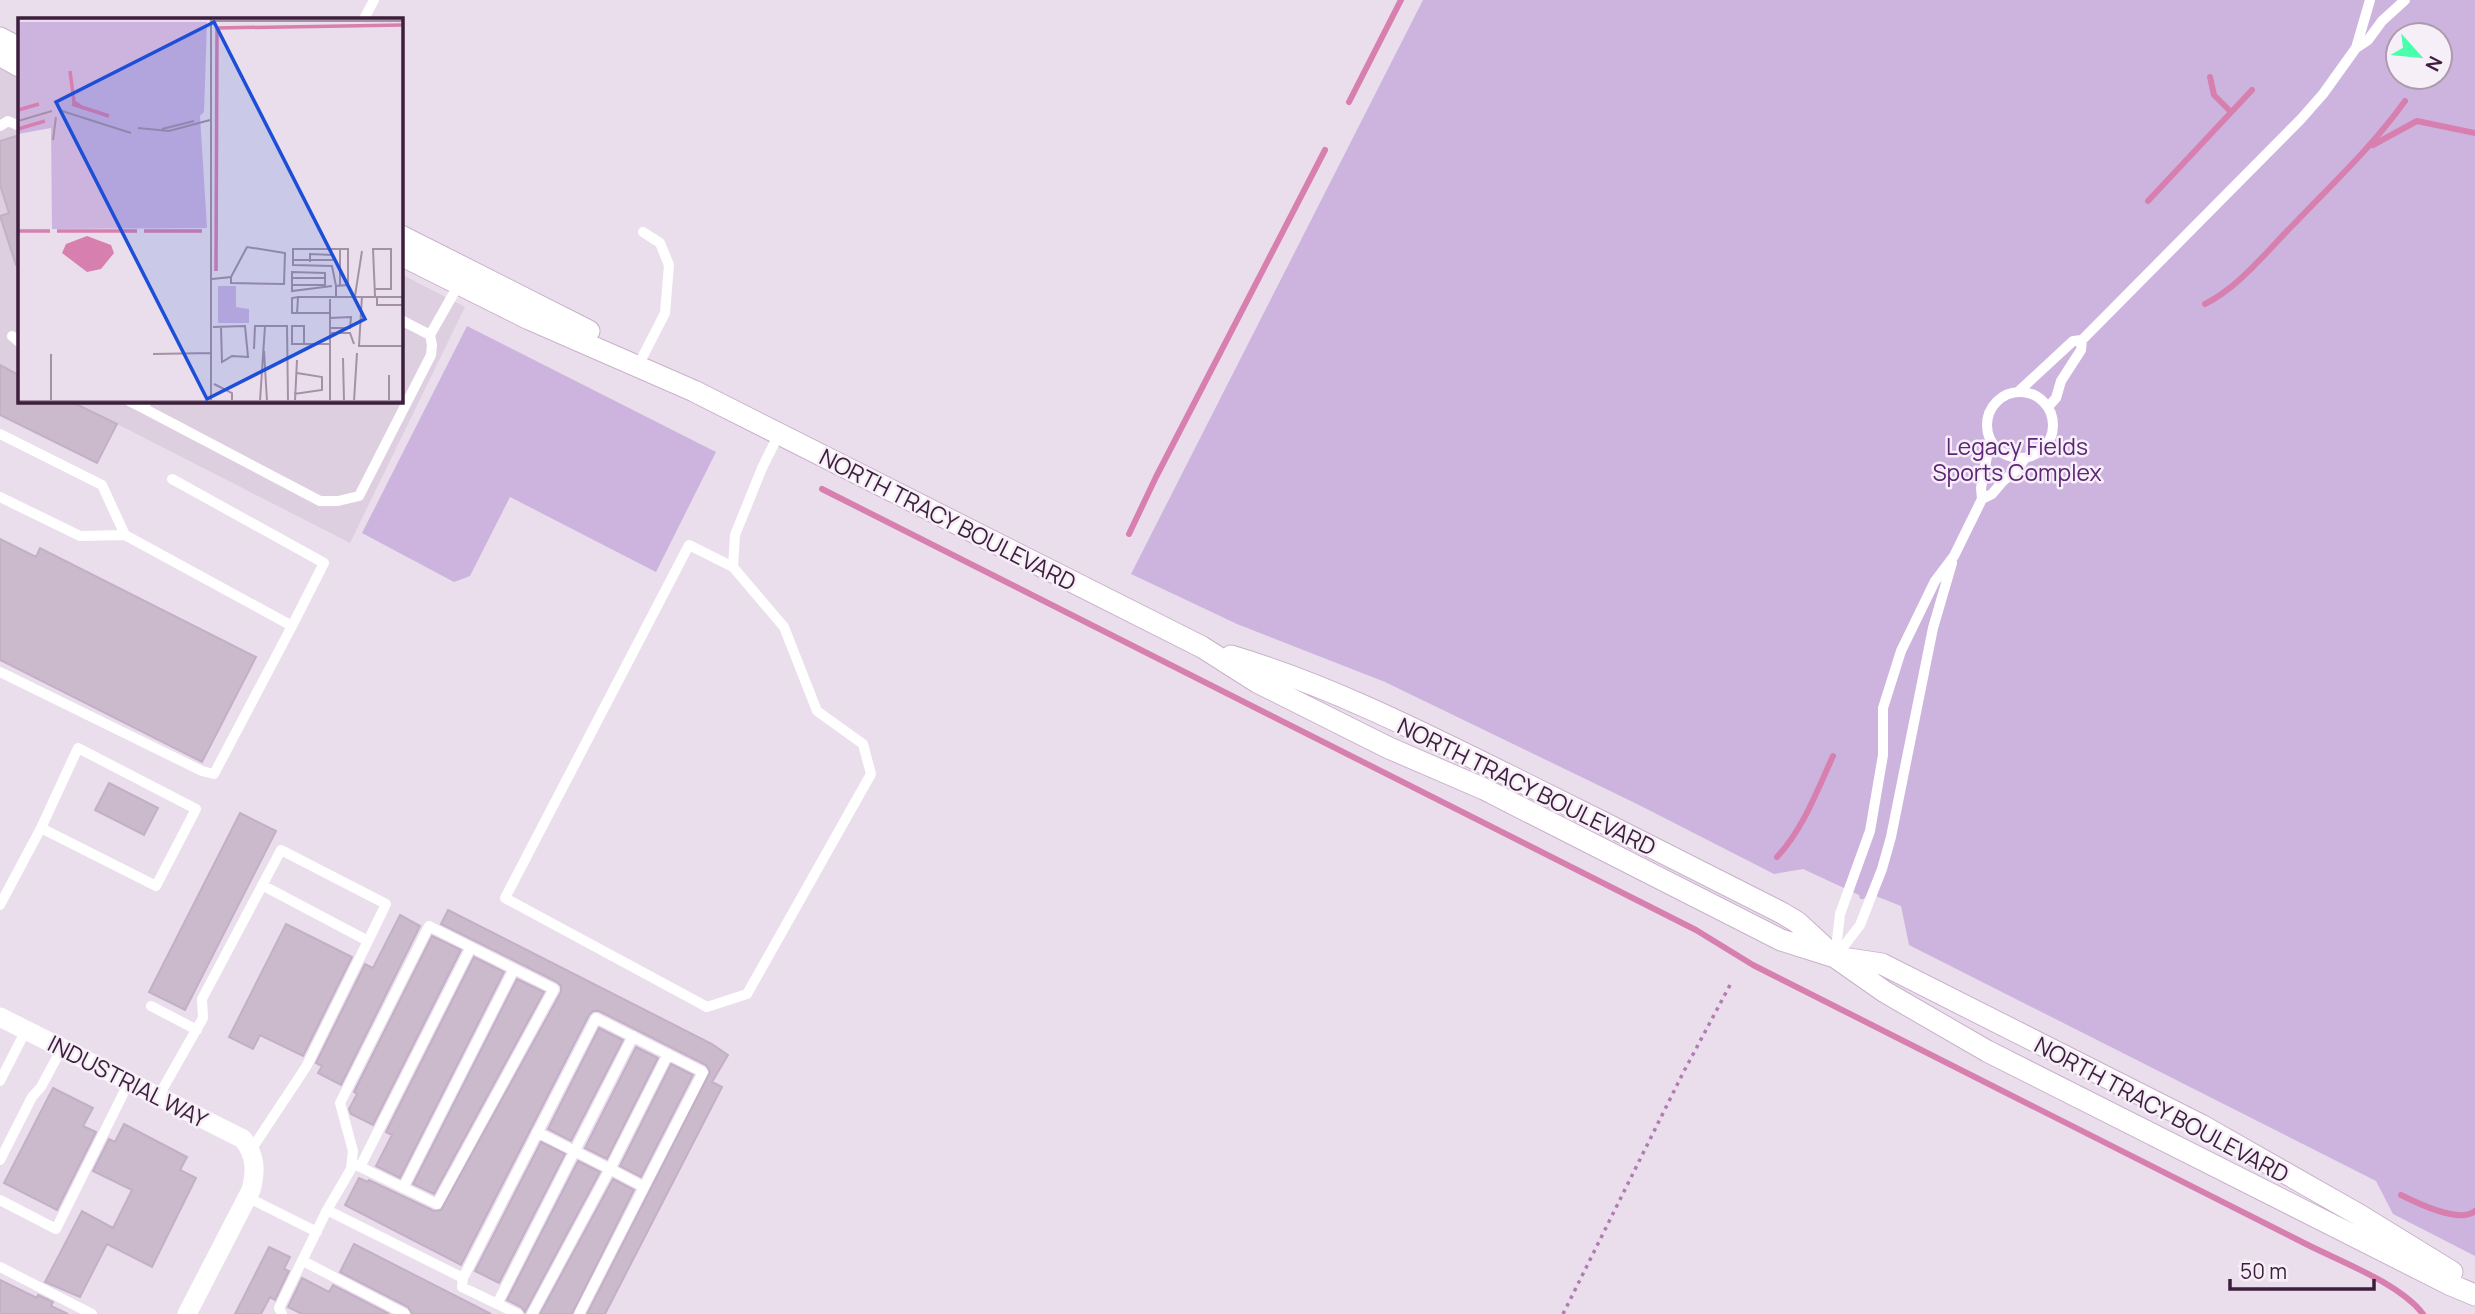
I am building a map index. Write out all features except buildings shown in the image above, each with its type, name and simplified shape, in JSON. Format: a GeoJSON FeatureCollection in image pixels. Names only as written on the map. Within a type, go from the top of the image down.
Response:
{"type":"FeatureCollection","features":[{"type":"Feature","properties":{"kind":"main road"},"geometry":{"type":"LineString","coordinates":[[0,38],[18,47]]}},
{"type":"Feature","properties":{"kind":"main road"},"geometry":{"type":"LineString","coordinates":[[0,55],[18,65]]}},
{"type":"Feature","properties":{"kind":"main road"},"geometry":{"type":"LineString","coordinates":[[0,71],[18,73]]}},
{"type":"Feature","properties":{"kind":"main road","name":"NORTH TRACY BOULEVARD"},"geometry":{"type":"LineString","coordinates":[[402,237],[642,358],[694,391]]}},
{"type":"Feature","properties":{"kind":"main road","name":"NORTH TRACY BOULEVARD"},"geometry":{"type":"LineString","coordinates":[[402,256],[529,319],[694,391],[780,433],[1202,647],[1257,682],[1365,736],[1484,789],[1781,940],[1835,957],[1882,964],[2201,1125],[2361,1216],[2455,1274],[2475,1292]]}},
{"type":"Feature","properties":{"kind":"main road","name":"NORTH TRACY BOULEVARD"},"geometry":{"type":"LineString","coordinates":[[1202,647],[1263,666],[1410,726],[1782,913],[1797,922],[1835,957],[1885,992],[1977,1046],[2451,1285],[2475,1292]]}},
{"type":"Feature","properties":{"kind":"street","name":"INDUSTRIAL WAY"},"geometry":{"type":"LineString","coordinates":[[0,1017],[243,1139],[251,1150]]}},
{"type":"Feature","properties":{"kind":"street"},"geometry":{"type":"LineString","coordinates":[[187,1314],[247,1197],[255,1173],[251,1150]]}},
{"type":"Feature","properties":{"kind":"lane"},"geometry":{"type":"LineString","coordinates":[[365,18],[374,0]]}},
{"type":"Feature","properties":{"kind":"lane"},"geometry":{"type":"LineString","coordinates":[[2018,391],[2073,341],[2082,340],[2301,119],[2356,48],[2370,0]]}},
{"type":"Feature","properties":{"kind":"lane"},"geometry":{"type":"LineString","coordinates":[[2356,48],[2368,40],[2382,21],[2405,0]]}},
{"type":"Feature","properties":{"kind":"lane"},"geometry":{"type":"LineString","coordinates":[[0,126],[8,121],[18,126]]}},
{"type":"Feature","properties":{"kind":"lane"},"geometry":{"type":"LineString","coordinates":[[642,358],[665,313],[669,265],[660,243],[643,232]]}},
{"type":"Feature","properties":{"kind":"lane"},"geometry":{"type":"LineString","coordinates":[[145,404],[320,501],[338,501],[359,496],[431,355],[430,335],[459,284]]}},
{"type":"Feature","properties":{"kind":"lane"},"geometry":{"type":"LineString","coordinates":[[402,321],[430,335]]}},
{"type":"Feature","properties":{"kind":"lane"},"geometry":{"type":"LineString","coordinates":[[2048,407],[2056,398],[2061,381],[2081,350],[2082,340]]}},
{"type":"Feature","properties":{"kind":"lane"},"geometry":{"type":"LineString","coordinates":[[1835,957],[1860,925],[1888,848],[1933,628],[1954,556],[1982,499],[1981,488],[1990,440],[1987,419],[1997,400],[2018,391],[2040,398],[2048,407],[2053,429],[2049,440],[2035,454],[2025,457],[2005,454],[1990,440]]}},
{"type":"Feature","properties":{"kind":"lane"},"geometry":{"type":"LineString","coordinates":[[733,567],[689,545],[505,898],[707,1007],[747,995],[871,774],[863,744],[817,711],[784,627],[733,567],[736,536],[762,468],[780,433]]}},
{"type":"Feature","properties":{"kind":"lane"},"geometry":{"type":"LineString","coordinates":[[0,434],[102,485],[125,535]]}},
{"type":"Feature","properties":{"kind":"lane"},"geometry":{"type":"LineString","coordinates":[[1982,499],[1992,494],[2018,469],[2025,457]]}},
{"type":"Feature","properties":{"kind":"lane"},"geometry":{"type":"LineString","coordinates":[[0,672],[202,771],[214,774],[324,563],[172,479]]}},
{"type":"Feature","properties":{"kind":"lane"},"geometry":{"type":"LineString","coordinates":[[0,497],[80,536],[125,535],[292,626]]}},
{"type":"Feature","properties":{"kind":"lane"},"geometry":{"type":"LineString","coordinates":[[1835,957],[1840,914],[1861,861],[1878,794],[1883,755],[1883,708],[1891,678],[1912,626],[1935,581],[1954,556]]}},
{"type":"Feature","properties":{"kind":"lane"},"geometry":{"type":"LineString","coordinates":[[0,905],[41,828],[78,748],[195,809],[156,886],[41,828]]}},
{"type":"Feature","properties":{"kind":"lane"},"geometry":{"type":"LineString","coordinates":[[158,1097],[203,1018],[202,999],[281,850],[387,904],[306,1067],[251,1150]]}},
{"type":"Feature","properties":{"kind":"lane"},"geometry":{"type":"LineString","coordinates":[[262,885],[368,941]]}},
{"type":"Feature","properties":{"kind":"lane"},"geometry":{"type":"LineString","coordinates":[[429,926],[554,989],[438,1204],[356,1165],[340,1103],[429,926]]}},
{"type":"Feature","properties":{"kind":"lane"},"geometry":{"type":"LineString","coordinates":[[282,1314],[279,1308],[327,1210],[356,1165],[471,947]]}},
{"type":"Feature","properties":{"kind":"lane"},"geometry":{"type":"LineString","coordinates":[[404,1188],[514,969]]}},
{"type":"Feature","properties":{"kind":"lane"},"geometry":{"type":"LineString","coordinates":[[152,1006],[197,1030]]}},
{"type":"Feature","properties":{"kind":"lane"},"geometry":{"type":"LineString","coordinates":[[518,1314],[462,1287],[463,1278],[596,1018],[703,1072],[579,1314]]}},
{"type":"Feature","properties":{"kind":"lane"},"geometry":{"type":"LineString","coordinates":[[0,1081],[26,1030]]}},
{"type":"Feature","properties":{"kind":"lane"},"geometry":{"type":"LineString","coordinates":[[497,1304],[633,1037]]}},
{"type":"Feature","properties":{"kind":"lane"},"geometry":{"type":"LineString","coordinates":[[0,1160],[32,1097],[41,1087],[62,1048]]}},
{"type":"Feature","properties":{"kind":"lane"},"geometry":{"type":"LineString","coordinates":[[532,1314],[668,1054]]}},
{"type":"Feature","properties":{"kind":"lane"},"geometry":{"type":"LineString","coordinates":[[0,1200],[56,1229],[129,1082]]}},
{"type":"Feature","properties":{"kind":"lane"},"geometry":{"type":"LineString","coordinates":[[537,1132],[644,1186]]}},
{"type":"Feature","properties":{"kind":"lane"},"geometry":{"type":"LineString","coordinates":[[247,1197],[317,1232]]}},
{"type":"Feature","properties":{"kind":"lane"},"geometry":{"type":"LineString","coordinates":[[327,1210],[463,1278]]}},
{"type":"Feature","properties":{"kind":"lane"},"geometry":{"type":"LineString","coordinates":[[303,1261],[405,1314]]}},
{"type":"Feature","properties":{"kind":"lane"},"geometry":{"type":"LineString","coordinates":[[0,1267],[92,1314]]}},
{"type":"Feature","properties":{"kind":"path"},"geometry":{"type":"LineString","coordinates":[[1563,1314],[1730,985]]}},
{"type":"Feature","properties":{"kind":"shaded area"},"geometry":{"type":"Polygon","coordinates":[[[0,68],[18,77],[18,373],[0,364],[0,68]]]}},
{"type":"Feature","properties":{"kind":"shaded area"},"geometry":{"type":"Polygon","coordinates":[[[402,275],[465,307],[350,543],[74,402],[402,402],[402,275]]]}},
{"type":"Feature","properties":{"kind":"green space","name":"Legacy Fields Sports Complex"},"geometry":{"type":"Polygon","coordinates":[[[1423,0],[2475,0],[2475,1256],[2393,1214],[2376,1181],[1909,945],[1901,906],[1868,893],[1864,899],[1860,899],[1859,895],[1803,869],[1774,874],[1635,803],[1385,682],[1237,624],[1131,574],[1423,0]]]}},
{"type":"Feature","properties":{"kind":"green space"},"geometry":{"type":"Polygon","coordinates":[[[467,326],[716,452],[656,572],[510,497],[470,576],[454,582],[362,533],[467,326]]]}},
{"type":"Feature","properties":{"kind":"waterway"},"geometry":{"type":"LineString","coordinates":[[1349,102],[1401,0]]}},
{"type":"Feature","properties":{"kind":"waterway"},"geometry":{"type":"LineString","coordinates":[[2210,77],[2214,95],[2231,112]]}},
{"type":"Feature","properties":{"kind":"waterway"},"geometry":{"type":"LineString","coordinates":[[2148,201],[2252,90]]}},
{"type":"Feature","properties":{"kind":"waterway"},"geometry":{"type":"LineString","coordinates":[[2205,304],[2230,288],[2252,268],[2365,150],[2405,101]]}},
{"type":"Feature","properties":{"kind":"waterway"},"geometry":{"type":"LineString","coordinates":[[2373,145],[2417,121],[2475,133]]}},
{"type":"Feature","properties":{"kind":"waterway"},"geometry":{"type":"LineString","coordinates":[[1129,534],[1325,150]]}},
{"type":"Feature","properties":{"kind":"waterway"},"geometry":{"type":"LineString","coordinates":[[822,489],[1696,930],[1753,965],[2370,1275],[2400,1293],[2423,1314]]}},
{"type":"Feature","properties":{"kind":"waterway"},"geometry":{"type":"LineString","coordinates":[[1777,857],[1802,822],[1833,756]]}},
{"type":"Feature","properties":{"kind":"waterway"},"geometry":{"type":"LineString","coordinates":[[2401,1195],[2449,1214],[2468,1214],[2475,1211]]}}]}
